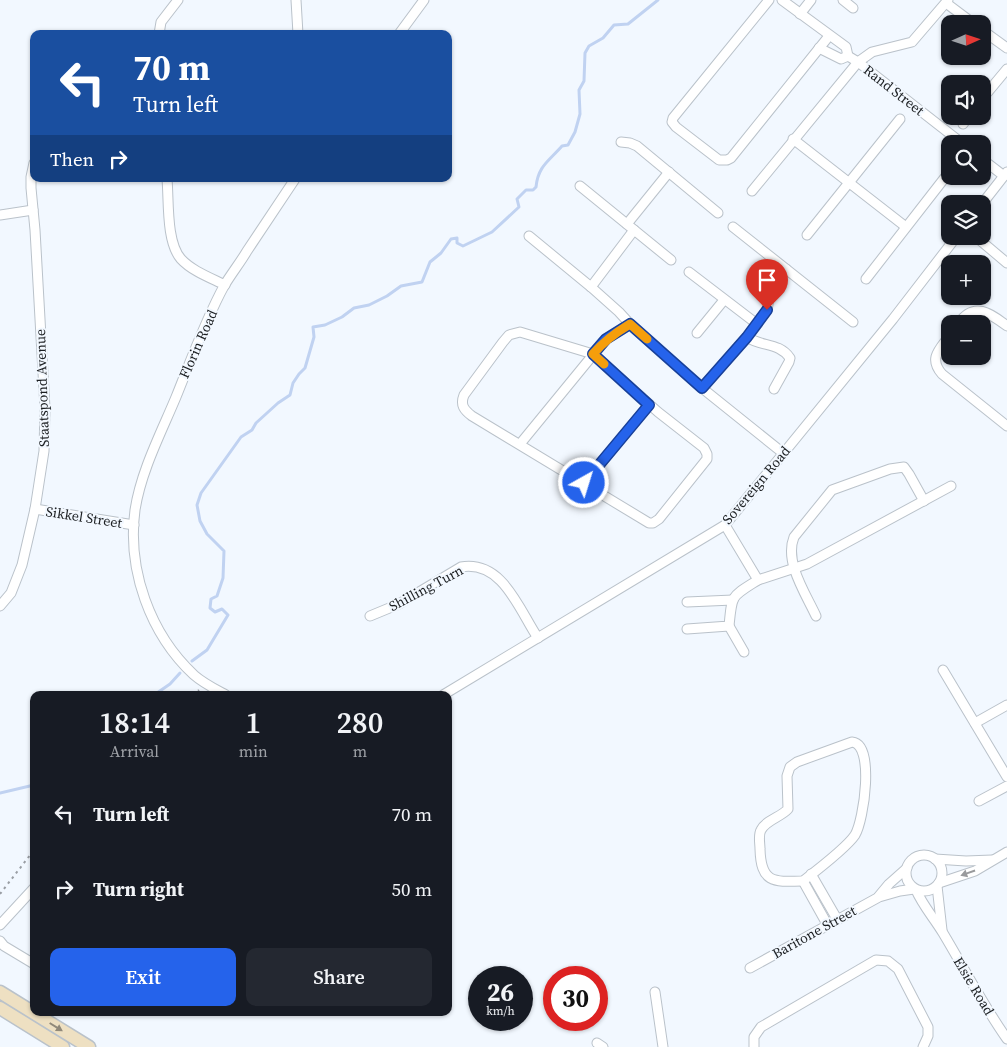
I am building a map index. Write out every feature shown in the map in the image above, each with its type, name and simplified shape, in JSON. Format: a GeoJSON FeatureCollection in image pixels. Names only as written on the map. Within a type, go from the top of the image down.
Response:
{"type":"FeatureCollection","features":[{"type":"Feature","properties":{"kind":"main road"},"geometry":{"type":"LineString","coordinates":[[0,992],[30,1011]]}},
{"type":"Feature","properties":{"kind":"main road"},"geometry":{"type":"LineString","coordinates":[[0,1008],[63,1047]]}},
{"type":"Feature","properties":{"kind":"main road"},"geometry":{"type":"LineString","coordinates":[[39,1016],[89,1047]]}},
{"type":"Feature","properties":{"kind":"street"},"geometry":{"type":"LineString","coordinates":[[160,30],[161,22],[178,0]]}},
{"type":"Feature","properties":{"kind":"street"},"geometry":{"type":"LineString","coordinates":[[296,0],[298,30]]}},
{"type":"Feature","properties":{"kind":"street"},"geometry":{"type":"LineString","coordinates":[[402,30],[424,0]]}},
{"type":"Feature","properties":{"kind":"street"},"geometry":{"type":"LineString","coordinates":[[769,0],[673,118],[672,122],[676,127],[720,160],[731,158],[829,36]]}},
{"type":"Feature","properties":{"kind":"street"},"geometry":{"type":"LineString","coordinates":[[782,0],[846,48],[848,56],[841,59],[819,48]]}},
{"type":"Feature","properties":{"kind":"street"},"geometry":{"type":"LineString","coordinates":[[800,14],[811,0]]}},
{"type":"Feature","properties":{"kind":"street"},"geometry":{"type":"LineString","coordinates":[[843,0],[853,8]]}},
{"type":"Feature","properties":{"kind":"street"},"geometry":{"type":"LineString","coordinates":[[752,191],[858,62],[872,52],[912,42],[947,1],[963,15]]}},
{"type":"Feature","properties":{"kind":"street"},"geometry":{"type":"LineString","coordinates":[[991,36],[1007,48]]}},
{"type":"Feature","properties":{"kind":"street","name":"Rand Street"},"geometry":{"type":"LineString","coordinates":[[848,56],[951,135]]}},
{"type":"Feature","properties":{"kind":"street"},"geometry":{"type":"LineString","coordinates":[[991,88],[1007,69]]}},
{"type":"Feature","properties":{"kind":"street"},"geometry":{"type":"LineString","coordinates":[[807,235],[900,119]]}},
{"type":"Feature","properties":{"kind":"street"},"geometry":{"type":"LineString","coordinates":[[793,139],[906,227]]}},
{"type":"Feature","properties":{"kind":"street"},"geometry":{"type":"LineString","coordinates":[[621,142],[630,142],[637,146],[718,213]]}},
{"type":"Feature","properties":{"kind":"street"},"geometry":{"type":"LineString","coordinates":[[989,195],[1006,174],[991,165]]}},
{"type":"Feature","properties":{"kind":"street"},"geometry":{"type":"LineString","coordinates":[[591,287],[630,226],[669,172]]}},
{"type":"Feature","properties":{"kind":"street","name":"Staatspond Avenue"},"geometry":{"type":"LineString","coordinates":[[0,606],[11,593],[22,566],[35,509],[44,450],[45,408],[31,182]]}},
{"type":"Feature","properties":{"kind":"street"},"geometry":{"type":"LineString","coordinates":[[167,182],[170,231],[174,248],[182,260],[190,267],[225,285]]}},
{"type":"Feature","properties":{"kind":"street","name":"Florin Road"},"geometry":{"type":"LineString","coordinates":[[134,525],[135,508],[144,475],[192,358],[225,285],[293,182]]}},
{"type":"Feature","properties":{"kind":"street"},"geometry":{"type":"LineString","coordinates":[[866,278],[941,182]]}},
{"type":"Feature","properties":{"kind":"street"},"geometry":{"type":"LineString","coordinates":[[580,186],[671,260]]}},
{"type":"Feature","properties":{"kind":"street"},"geometry":{"type":"LineString","coordinates":[[0,215],[33,210]]}},
{"type":"Feature","properties":{"kind":"street"},"geometry":{"type":"LineString","coordinates":[[734,227],[853,322]]}},
{"type":"Feature","properties":{"kind":"street"},"geometry":{"type":"LineString","coordinates":[[529,236],[591,287],[702,388],[783,453]]}},
{"type":"Feature","properties":{"kind":"street","name":"Sovereign Road"},"geometry":{"type":"LineString","coordinates":[[450,691],[725,525],[887,327],[950,245]]}},
{"type":"Feature","properties":{"kind":"street"},"geometry":{"type":"LineString","coordinates":[[985,245],[1007,263]]}},
{"type":"Feature","properties":{"kind":"street"},"geometry":{"type":"LineString","coordinates":[[702,388],[747,337],[767,310],[770,294],[786,269]]}},
{"type":"Feature","properties":{"kind":"street"},"geometry":{"type":"LineString","coordinates":[[689,272],[756,324]]}},
{"type":"Feature","properties":{"kind":"street"},"geometry":{"type":"LineString","coordinates":[[697,333],[724,300]]}},
{"type":"Feature","properties":{"kind":"street"},"geometry":{"type":"LineString","coordinates":[[966,315],[972,311],[981,310],[992,314],[1007,326]]}},
{"type":"Feature","properties":{"kind":"street"},"geometry":{"type":"LineString","coordinates":[[520,444],[606,339],[630,324]]}},
{"type":"Feature","properties":{"kind":"street"},"geometry":{"type":"LineString","coordinates":[[520,332],[593,354],[649,405],[704,448],[707,454],[707,459],[659,519],[653,523],[649,523],[472,416],[462,404],[464,395],[503,342],[510,335],[520,332]]}},
{"type":"Feature","properties":{"kind":"street"},"geometry":{"type":"LineString","coordinates":[[747,337],[760,344],[775,346],[790,358],[774,389]]}},
{"type":"Feature","properties":{"kind":"street"},"geometry":{"type":"LineString","coordinates":[[941,348],[936,356],[936,367],[942,374],[1007,426]]}},
{"type":"Feature","properties":{"kind":"street"},"geometry":{"type":"LineString","coordinates":[[584,483],[649,405]]}},
{"type":"Feature","properties":{"kind":"street"},"geometry":{"type":"LineString","coordinates":[[816,616],[794,568],[791,548],[794,537],[832,490],[890,469],[904,467],[924,501]]}},
{"type":"Feature","properties":{"kind":"street"},"geometry":{"type":"LineString","coordinates":[[744,652],[729,626],[733,600],[738,592],[758,580],[806,564],[951,486]]}},
{"type":"Feature","properties":{"kind":"street","name":"Sikkel Street"},"geometry":{"type":"LineString","coordinates":[[35,509],[134,525]]}},
{"type":"Feature","properties":{"kind":"street"},"geometry":{"type":"LineString","coordinates":[[134,525],[134,553],[148,610],[159,630],[185,665],[212,691]]}},
{"type":"Feature","properties":{"kind":"street"},"geometry":{"type":"LineString","coordinates":[[725,525],[758,580]]}},
{"type":"Feature","properties":{"kind":"street","name":"Shilling Turn"},"geometry":{"type":"LineString","coordinates":[[370,616],[399,604],[461,567],[472,565],[497,576],[507,586],[538,638]]}},
{"type":"Feature","properties":{"kind":"street"},"geometry":{"type":"LineString","coordinates":[[687,602],[733,600]]}},
{"type":"Feature","properties":{"kind":"street"},"geometry":{"type":"LineString","coordinates":[[687,630],[729,626]]}},
{"type":"Feature","properties":{"kind":"street"},"geometry":{"type":"LineString","coordinates":[[943,670],[1007,777]]}},
{"type":"Feature","properties":{"kind":"street"},"geometry":{"type":"LineString","coordinates":[[975,723],[1007,704]]}},
{"type":"Feature","properties":{"kind":"street"},"geometry":{"type":"LineString","coordinates":[[856,743],[862,749],[864,759],[865,795],[861,822],[854,836],[811,874],[803,881],[780,881],[769,878],[764,873],[760,863],[760,831],[788,809],[788,776],[790,767],[797,762],[845,744],[856,743]]}},
{"type":"Feature","properties":{"kind":"street"},"geometry":{"type":"LineString","coordinates":[[979,801],[1007,786]]}},
{"type":"Feature","properties":{"kind":"street"},"geometry":{"type":"LineString","coordinates":[[995,860],[966,861],[935,859],[924,855],[918,856],[913,859],[907,868],[907,880],[915,889],[923,892],[931,890],[938,885],[975,871],[995,860],[1007,852]]}},
{"type":"Feature","properties":{"kind":"street"},"geometry":{"type":"LineString","coordinates":[[935,859],[941,869],[938,885]]}},
{"type":"Feature","properties":{"kind":"street","name":"Baritone Street"},"geometry":{"type":"LineString","coordinates":[[879,897],[889,884],[907,868]]}},
{"type":"Feature","properties":{"kind":"street"},"geometry":{"type":"LineString","coordinates":[[811,874],[837,919]]}},
{"type":"Feature","properties":{"kind":"street"},"geometry":{"type":"LineString","coordinates":[[803,881],[828,924]]}},
{"type":"Feature","properties":{"kind":"street","name":"Elsie Road"},"geometry":{"type":"LineString","coordinates":[[938,885],[942,932]]}},
{"type":"Feature","properties":{"kind":"street","name":"Baritone Street"},"geometry":{"type":"LineString","coordinates":[[750,968],[879,897],[915,889]]}},
{"type":"Feature","properties":{"kind":"street","name":"Elsie Road"},"geometry":{"type":"LineString","coordinates":[[915,889],[1007,1039]]}},
{"type":"Feature","properties":{"kind":"street"},"geometry":{"type":"LineString","coordinates":[[0,925],[30,892]]}},
{"type":"Feature","properties":{"kind":"street"},"geometry":{"type":"LineString","coordinates":[[0,941],[4,946],[30,962]]}},
{"type":"Feature","properties":{"kind":"street"},"geometry":{"type":"LineString","coordinates":[[754,1047],[754,1037],[761,1027],[876,960],[888,961],[898,968],[928,1027],[928,1036],[923,1047]]}},
{"type":"Feature","properties":{"kind":"street"},"geometry":{"type":"LineString","coordinates":[[655,992],[663,1047]]}},
{"type":"Feature","properties":{"kind":"path"},"geometry":{"type":"LineString","coordinates":[[0,894],[30,855]]}},
{"type":"Feature","properties":{"kind":"waterway"},"geometry":{"type":"LineString","coordinates":[[192,661],[207,650],[228,615],[222,609],[215,612],[210,608],[211,599],[217,596],[223,578],[224,551],[207,534],[200,521],[197,505],[201,493],[241,437],[252,430],[256,423],[290,395],[293,383],[305,368],[314,337],[313,327],[325,325],[342,317],[354,308],[369,305],[401,286],[422,282],[430,262],[441,253],[451,239],[457,238],[457,243],[463,246],[492,232],[519,207],[517,199],[526,190],[533,190],[536,187],[542,169],[562,146],[568,145],[575,132],[580,114],[579,90],[584,81],[585,53],[589,46],[603,38],[614,25],[628,24],[658,0]]}},
{"type":"Feature","properties":{"kind":"waterway"},"geometry":{"type":"LineString","coordinates":[[160,691],[170,684],[180,673]]}},
{"type":"Feature","properties":{"kind":"waterway"},"geometry":{"type":"LineString","coordinates":[[0,793],[30,786]]}},
{"type":"Feature","properties":{"kind":"slow traffic"},"geometry":{"type":"LineString","coordinates":[[604,364],[593,354],[606,339],[619,330],[630,324],[647,339]]}},
{"type":"Feature","properties":{"kind":"route"},"geometry":{"type":"LineString","coordinates":[[584,483],[649,405],[593,354],[606,339],[630,324],[702,388],[747,337],[767,310]]}}]}
